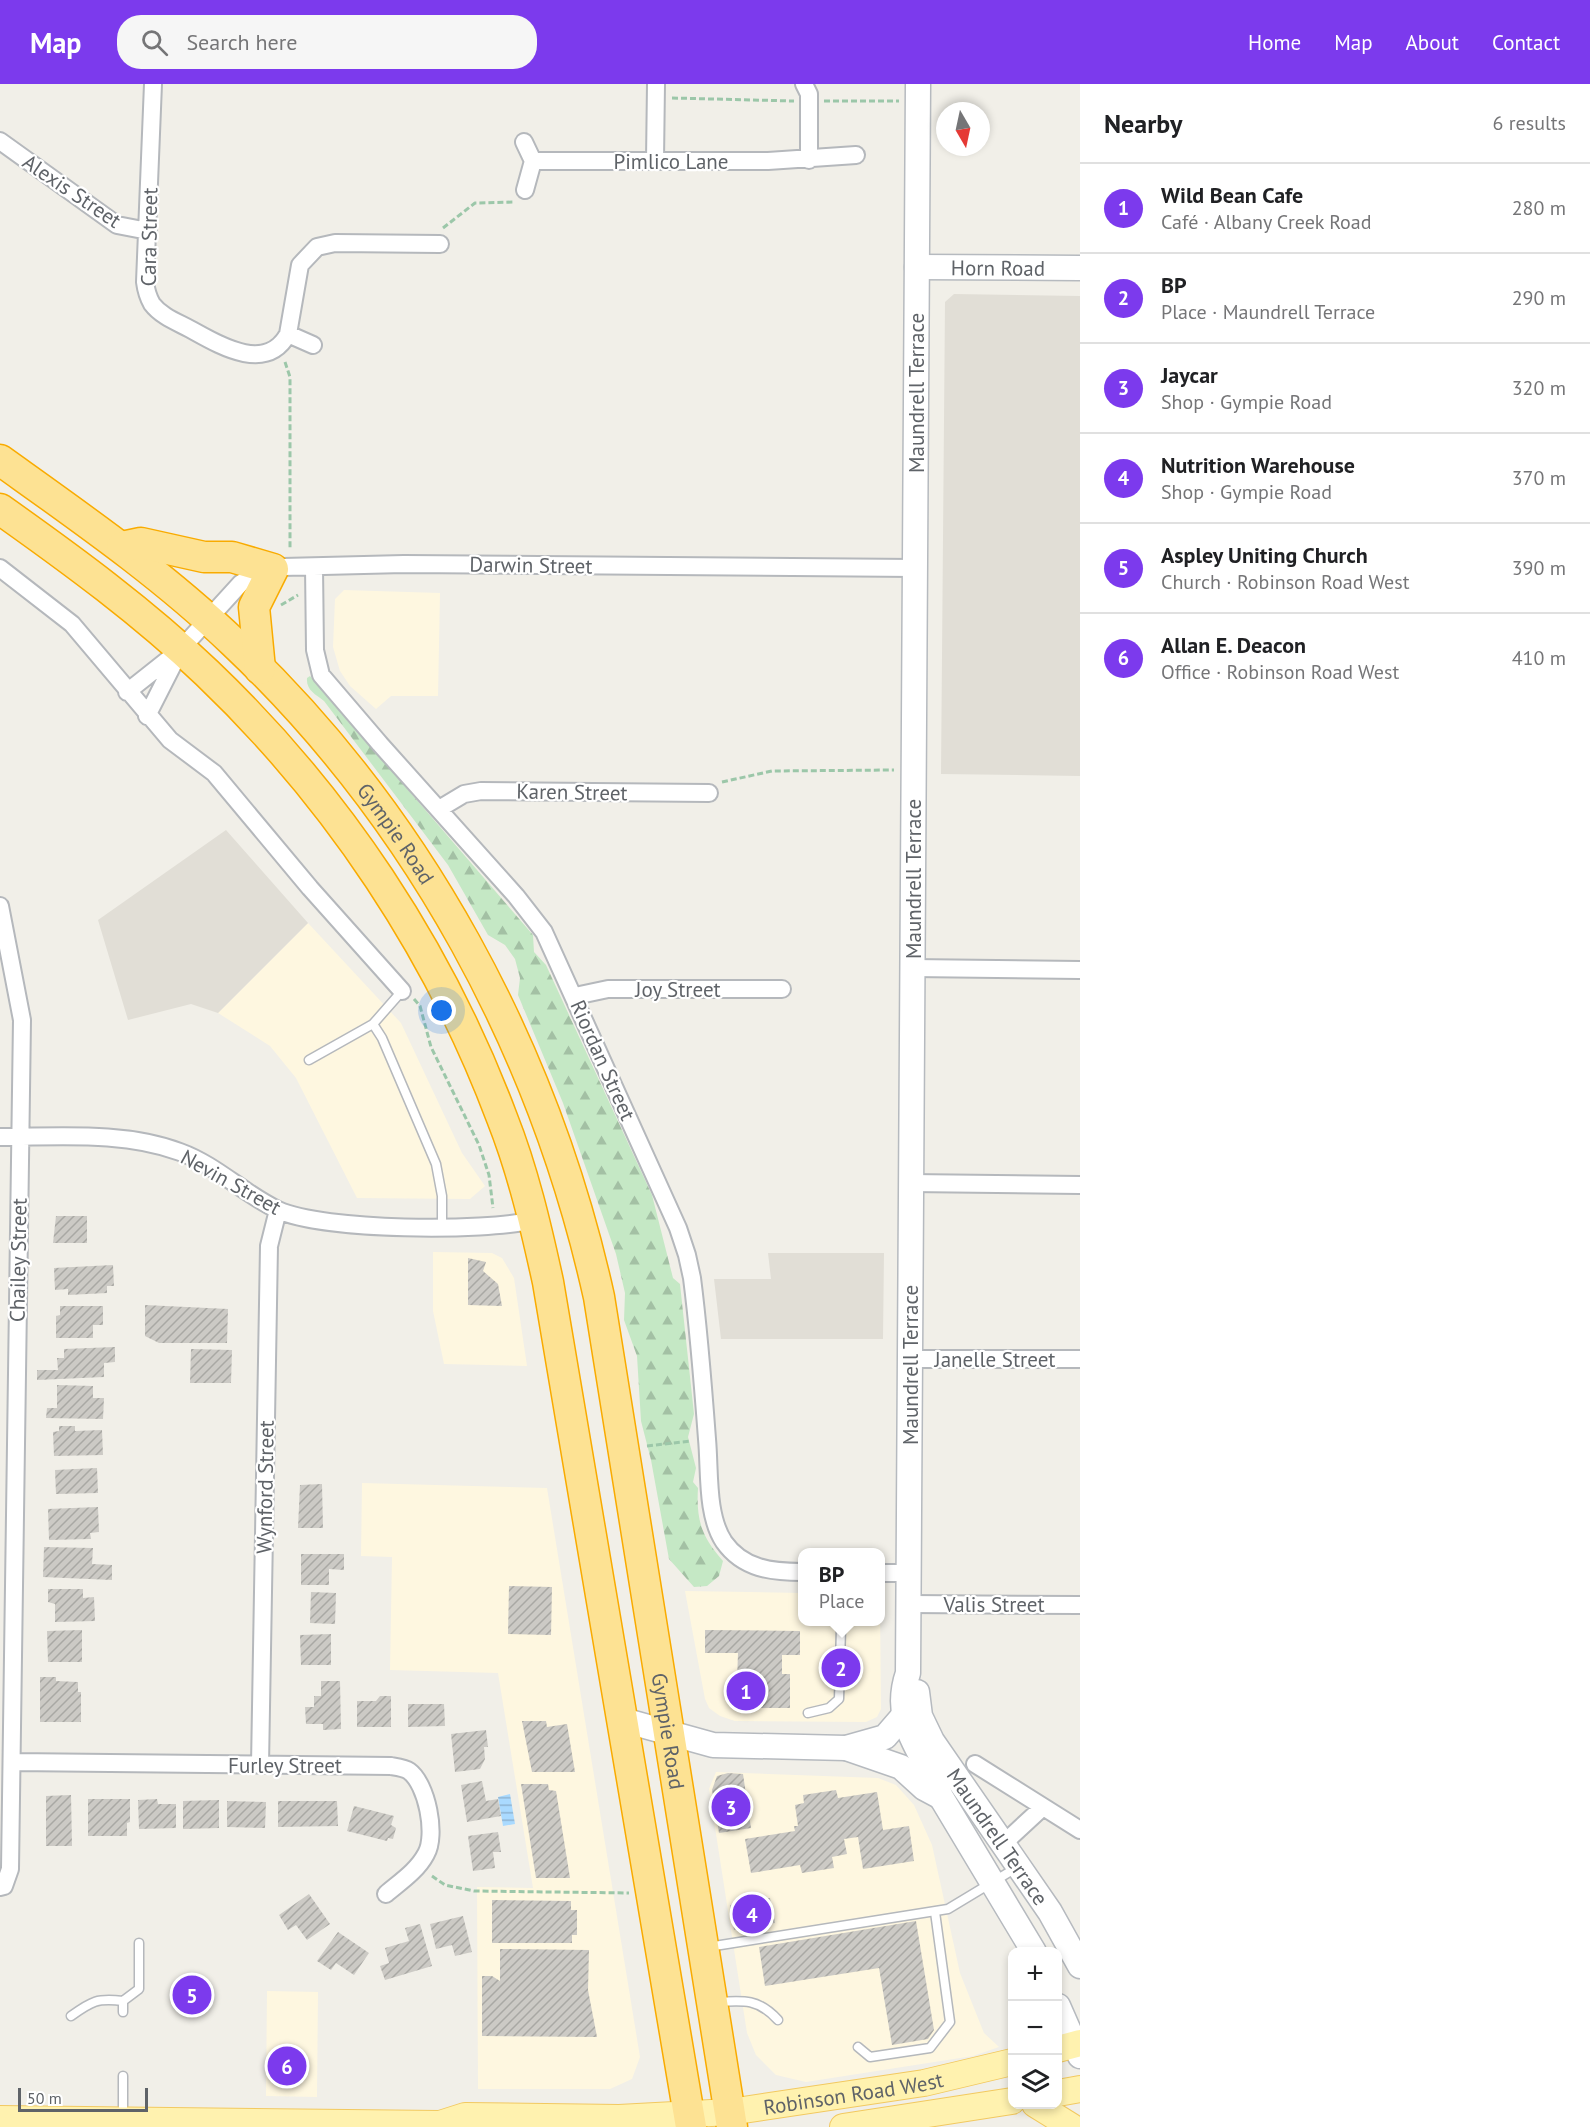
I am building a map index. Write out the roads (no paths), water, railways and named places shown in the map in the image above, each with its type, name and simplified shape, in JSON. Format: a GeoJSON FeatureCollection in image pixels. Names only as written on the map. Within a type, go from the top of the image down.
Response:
{"type":"FeatureCollection","features":[{"type":"Feature","properties":{"kind":"highway","name":"Gympie Road"},"geometry":{"type":"LineString","coordinates":[[0,460],[122,547],[207,618],[260,669],[320,734],[391,824],[441,901],[490,988],[536,1089],[576,1204],[591,1259],[606,1334],[731,2120]]}},
{"type":"Feature","properties":{"kind":"highway","name":"Gympie Road"},"geometry":{"type":"LineString","coordinates":[[0,509],[118,596],[180,650],[234,700],[307,779],[356,844],[410,926],[460,1018],[499,1109],[534,1220],[560,1343],[690,2121]]}},
{"type":"Feature","properties":{"kind":"highway"},"geometry":{"type":"LineString","coordinates":[[122,547],[141,543],[204,556],[232,557],[273,568],[254,607],[260,669]]}},
{"type":"Feature","properties":{"kind":"highway"},"geometry":{"type":"LineString","coordinates":[[560,1343],[606,1334]]}},
{"type":"Feature","properties":{"kind":"main road","name":"Maundrell Terrace"},"geometry":{"type":"LineString","coordinates":[[918,84],[909,1604],[908,1673],[902,1690],[904,1715],[913,1743],[935,1780],[941,1797],[1031,1947]]}},
{"type":"Feature","properties":{"kind":"main road","name":"Horn Road"},"geometry":{"type":"LineString","coordinates":[[917,267],[1080,268]]}},
{"type":"Feature","properties":{"kind":"main road","name":"Maundrell Terrace"},"geometry":{"type":"LineString","coordinates":[[908,1673],[916,1690],[922,1722],[932,1741],[1063,1932],[1080,1966]]}},
{"type":"Feature","properties":{"kind":"main road"},"geometry":{"type":"LineString","coordinates":[[623,1719],[668,1734],[713,1745],[846,1748],[885,1737],[904,1715]]}},
{"type":"Feature","properties":{"kind":"main road"},"geometry":{"type":"LineString","coordinates":[[846,1748],[901,1767],[924,1788],[941,1797]]}},
{"type":"Feature","properties":{"kind":"main road"},"geometry":{"type":"LineString","coordinates":[[1062,2017],[1073,2048]]}},
{"type":"Feature","properties":{"kind":"main road","name":"Robinson Road West"},"geometry":{"type":"LineString","coordinates":[[0,2119],[435,2125],[465,2116],[731,2120],[924,2083],[1008,2063]]}},
{"type":"Feature","properties":{"kind":"main road"},"geometry":{"type":"LineString","coordinates":[[1062,2093],[1080,2089]]}},
{"type":"Feature","properties":{"kind":"main road","name":"Robinson Road West"},"geometry":{"type":"LineString","coordinates":[[843,2127],[1008,2102]]}},
{"type":"Feature","properties":{"kind":"main road"},"geometry":{"type":"LineString","coordinates":[[1043,2109],[1072,2127]]}},
{"type":"Feature","properties":{"kind":"street","name":"Cara Street"},"geometry":{"type":"LineString","coordinates":[[153,84],[146,282],[149,298],[158,310],[234,351],[262,354],[284,340]]}},
{"type":"Feature","properties":{"kind":"street"},"geometry":{"type":"LineString","coordinates":[[656,84],[656,160]]}},
{"type":"Feature","properties":{"kind":"street"},"geometry":{"type":"LineString","coordinates":[[804,92],[809,91],[809,160]]}},
{"type":"Feature","properties":{"kind":"street","name":"Alexis Street"},"geometry":{"type":"LineString","coordinates":[[0,141],[117,225],[148,231]]}},
{"type":"Feature","properties":{"kind":"street"},"geometry":{"type":"LineString","coordinates":[[524,142],[533,161],[525,190]]}},
{"type":"Feature","properties":{"kind":"street","name":"Pimlico Lane"},"geometry":{"type":"LineString","coordinates":[[533,161],[809,160],[856,155]]}},
{"type":"Feature","properties":{"kind":"street"},"geometry":{"type":"LineString","coordinates":[[313,345],[284,340],[300,266],[317,247],[335,243],[440,243]]}},
{"type":"Feature","properties":{"kind":"street","name":"Darwin Street"},"geometry":{"type":"LineString","coordinates":[[180,650],[241,583],[250,576],[273,568],[404,564],[915,568]]}},
{"type":"Feature","properties":{"kind":"street","name":"Riordan Street"},"geometry":{"type":"LineString","coordinates":[[314,567],[315,650],[321,675],[530,912],[544,932],[687,1255],[697,1319],[713,1507],[718,1531],[724,1542],[753,1566],[775,1572],[798,1572]]}},
{"type":"Feature","properties":{"kind":"street"},"geometry":{"type":"LineString","coordinates":[[0,568],[72,624],[147,716],[187,755],[214,773],[302,879],[402,991]]}},
{"type":"Feature","properties":{"kind":"street"},"geometry":{"type":"LineString","coordinates":[[127,692],[180,650]]}},
{"type":"Feature","properties":{"kind":"street"},"geometry":{"type":"LineString","coordinates":[[147,716],[180,650]]}},
{"type":"Feature","properties":{"kind":"street","name":"Karen Street"},"geometry":{"type":"LineString","coordinates":[[439,809],[464,794],[481,791],[709,793]]}},
{"type":"Feature","properties":{"kind":"street","name":"Chailey Street"},"geometry":{"type":"LineString","coordinates":[[0,906],[22,1020],[13,1762],[10,1869],[2,1887]]}},
{"type":"Feature","properties":{"kind":"street"},"geometry":{"type":"LineString","coordinates":[[912,968],[1080,970]]}},
{"type":"Feature","properties":{"kind":"street","name":"Joy Street"},"geometry":{"type":"LineString","coordinates":[[574,996],[608,988],[782,989]]}},
{"type":"Feature","properties":{"kind":"street","name":"Nevin Street"},"geometry":{"type":"LineString","coordinates":[[0,1137],[121,1139],[161,1146],[182,1152],[278,1210],[315,1221],[352,1224],[510,1226],[534,1220]]}},
{"type":"Feature","properties":{"kind":"street"},"geometry":{"type":"LineString","coordinates":[[910,1183],[1080,1185]]}},
{"type":"Feature","properties":{"kind":"street","name":"Wynford Street"},"geometry":{"type":"LineString","coordinates":[[260,1765],[269,1246],[278,1210]]}},
{"type":"Feature","properties":{"kind":"street","name":"Janelle Street"},"geometry":{"type":"LineString","coordinates":[[910,1359],[1080,1359]]}},
{"type":"Feature","properties":{"kind":"street"},"geometry":{"type":"LineString","coordinates":[[885,1574],[909,1573]]}},
{"type":"Feature","properties":{"kind":"street","name":"Valis Street"},"geometry":{"type":"LineString","coordinates":[[909,1604],[1080,1605]]}},
{"type":"Feature","properties":{"kind":"street","name":"Furley Street"},"geometry":{"type":"LineString","coordinates":[[13,1762],[391,1766],[408,1770],[420,1782],[427,1799],[430,1835],[428,1852],[418,1867],[386,1894]]}},
{"type":"Feature","properties":{"kind":"street"},"geometry":{"type":"LineString","coordinates":[[975,1764],[1080,1830]]}},
{"type":"Feature","properties":{"kind":"street"},"geometry":{"type":"LineString","coordinates":[[1003,1844],[1043,1807]]}},
{"type":"Feature","properties":{"kind":"lane"},"geometry":{"type":"LineString","coordinates":[[309,1060],[373,1024],[402,991]]}},
{"type":"Feature","properties":{"kind":"lane"},"geometry":{"type":"LineString","coordinates":[[373,1024],[382,1038],[436,1164],[442,1196],[442,1226]]}},
{"type":"Feature","properties":{"kind":"lane"},"geometry":{"type":"LineString","coordinates":[[808,1713],[829,1708],[841,1694],[841,1628]]}},
{"type":"Feature","properties":{"kind":"lane"},"geometry":{"type":"LineString","coordinates":[[703,1948],[948,1909],[1019,1866]]}},
{"type":"Feature","properties":{"kind":"lane"},"geometry":{"type":"LineString","coordinates":[[858,2047],[870,2057],[930,2048],[950,2022],[935,1912]]}},
{"type":"Feature","properties":{"kind":"lane"},"geometry":{"type":"LineString","coordinates":[[71,2016],[89,2002],[101,1999],[123,2001],[139,1989],[139,1943]]}},
{"type":"Feature","properties":{"kind":"lane"},"geometry":{"type":"LineString","coordinates":[[712,2002],[748,1999],[772,2013],[777,2020]]}},
{"type":"Feature","properties":{"kind":"lane"},"geometry":{"type":"LineString","coordinates":[[123,2001],[123,2012]]}},
{"type":"Feature","properties":{"kind":"lane"},"geometry":{"type":"LineString","coordinates":[[123,2076],[123,2121]]}},
{"type":"Feature","properties":{"kind":"water"},"geometry":{"type":"Polygon","coordinates":[[[510,1794],[515,1824],[503,1826],[498,1797],[510,1794]]]}},
{"type":"Feature","properties":{"kind":"place","name":"BP"},"geometry":{"type":"Point","coordinates":[841,1668]}},
{"type":"Feature","properties":{"kind":"place","name":"Wild Bean Cafe"},"geometry":{"type":"Point","coordinates":[746,1691]}},
{"type":"Feature","properties":{"kind":"place","name":"Jaycar"},"geometry":{"type":"Point","coordinates":[731,1807]}},
{"type":"Feature","properties":{"kind":"place","name":"Nutrition Warehouse"},"geometry":{"type":"Point","coordinates":[752,1914]}},
{"type":"Feature","properties":{"kind":"place","name":"Aspley Uniting Church"},"geometry":{"type":"Point","coordinates":[192,1995]}},
{"type":"Feature","properties":{"kind":"place","name":"Allan E. Deacon"},"geometry":{"type":"Point","coordinates":[287,2066]}}]}
